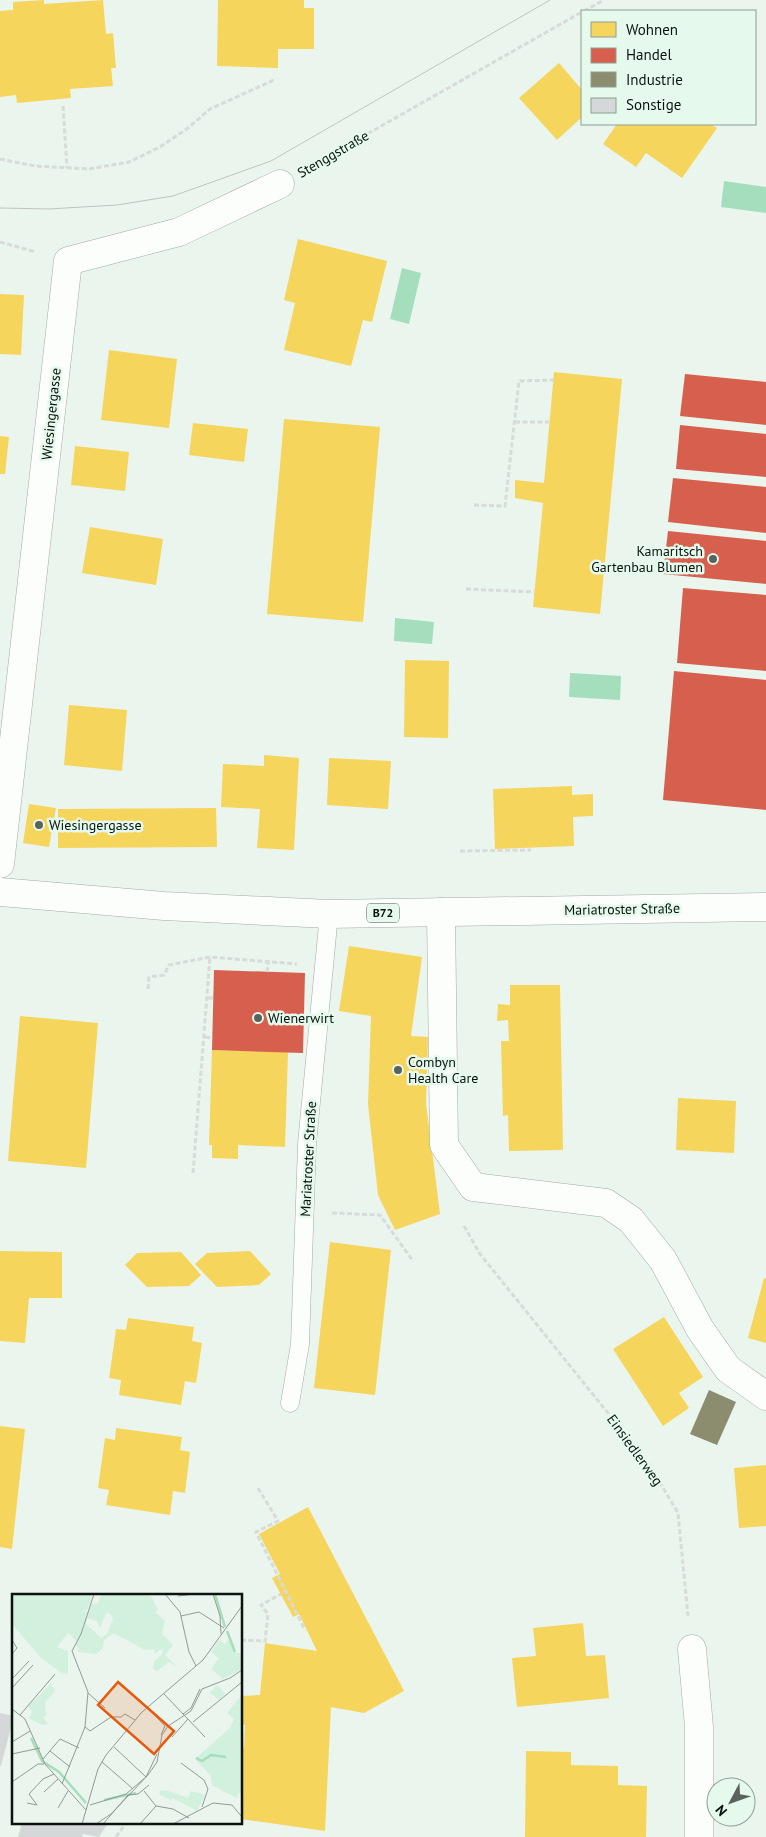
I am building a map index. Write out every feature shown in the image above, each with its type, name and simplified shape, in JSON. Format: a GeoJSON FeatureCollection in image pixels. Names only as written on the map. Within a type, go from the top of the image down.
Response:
{"type":"FeatureCollection","features":[{"type":"Feature","properties":{"kind":"street","name":"Wiesingergasse"},"geometry":{"type":"LineString","coordinates":[[0,864],[68,261],[179,232],[280,184]]}},
{"type":"Feature","properties":{"kind":"street","name":"Mariatroster Straße"},"geometry":{"type":"LineString","coordinates":[[0,892],[164,906],[329,914],[766,906]]}},
{"type":"Feature","properties":{"kind":"street"},"geometry":{"type":"LineString","coordinates":[[441,912],[444,1145],[473,1187],[606,1203],[631,1220],[664,1260],[700,1329],[728,1369],[766,1396]]}},
{"type":"Feature","properties":{"kind":"street"},"geometry":{"type":"LineString","coordinates":[[692,1649],[699,1727],[699,1837]]}},
{"type":"Feature","properties":{"kind":"lane","name":"Mariatroster Straße"},"geometry":{"type":"LineString","coordinates":[[290,1403],[300,1344],[307,1144],[329,914]]}},
{"type":"Feature","properties":{"kind":"path","name":"Stenggstraße"},"geometry":{"type":"LineString","coordinates":[[586,10],[604,0]]}},
{"type":"Feature","properties":{"kind":"path","name":"Stenggstraße"},"geometry":{"type":"LineString","coordinates":[[280,184],[581,13]]}},
{"type":"Feature","properties":{"kind":"path"},"geometry":{"type":"LineString","coordinates":[[0,159],[35,166],[89,170],[128,162],[160,147],[188,128],[210,109],[274,80]]}},
{"type":"Feature","properties":{"kind":"path"},"geometry":{"type":"LineString","coordinates":[[63,106],[67,168]]}},
{"type":"Feature","properties":{"kind":"path"},"geometry":{"type":"LineString","coordinates":[[474,505],[505,506],[520,381],[554,380]]}},
{"type":"Feature","properties":{"kind":"path"},"geometry":{"type":"LineString","coordinates":[[515,422],[550,422]]}},
{"type":"Feature","properties":{"kind":"path"},"geometry":{"type":"LineString","coordinates":[[466,589],[534,592]]}},
{"type":"Feature","properties":{"kind":"path"},"geometry":{"type":"LineString","coordinates":[[460,851],[531,850]]}},
{"type":"Feature","properties":{"kind":"path"},"geometry":{"type":"LineString","coordinates":[[148,989],[149,977],[164,975],[169,965],[210,957],[325,965]]}},
{"type":"Feature","properties":{"kind":"path"},"geometry":{"type":"LineString","coordinates":[[193,1173],[210,957]]}},
{"type":"Feature","properties":{"kind":"path"},"geometry":{"type":"LineString","coordinates":[[266,972],[268,962]]}},
{"type":"Feature","properties":{"kind":"path"},"geometry":{"type":"LineString","coordinates":[[208,998],[214,998]]}},
{"type":"Feature","properties":{"kind":"path"},"geometry":{"type":"LineString","coordinates":[[205,1037],[212,1038]]}},
{"type":"Feature","properties":{"kind":"path"},"geometry":{"type":"LineString","coordinates":[[305,1212],[380,1215],[413,1261]]}},
{"type":"Feature","properties":{"kind":"path","name":"Einsiedlerweg"},"geometry":{"type":"LineString","coordinates":[[464,1226],[480,1254],[649,1464],[678,1513],[692,1649]]}},
{"type":"Feature","properties":{"kind":"path"},"geometry":{"type":"LineString","coordinates":[[258,1488],[278,1520],[256,1532],[305,1630]]}},
{"type":"Feature","properties":{"kind":"path"},"geometry":{"type":"LineString","coordinates":[[242,1640],[265,1642],[268,1614],[262,1605],[281,1594]]}},
{"type":"Feature","properties":{"kind":"path"},"geometry":{"type":"LineString","coordinates":[[116,1837],[125,1824]]}},
{"type":"Feature","properties":{"kind":"shaded area"},"geometry":{"type":"Polygon","coordinates":[[[724,181],[766,187],[766,213],[721,207],[724,181]]]}},
{"type":"Feature","properties":{"kind":"shaded area"},"geometry":{"type":"Polygon","coordinates":[[[402,268],[421,273],[409,324],[390,319],[402,268]]]}},
{"type":"Feature","properties":{"kind":"shaded area"},"geometry":{"type":"Polygon","coordinates":[[[395,618],[434,622],[432,644],[394,641],[395,618]]]}},
{"type":"Feature","properties":{"kind":"shaded area"},"geometry":{"type":"Polygon","coordinates":[[[570,673],[621,676],[620,700],[569,697],[570,673]]]}},
{"type":"Feature","properties":{"kind":"building: Wohnen"},"geometry":{"type":"Polygon","coordinates":[[[44,0],[44,4],[103,0],[106,34],[113,33],[116,68],[111,68],[113,86],[70,89],[71,98],[17,103],[16,95],[0,97],[0,11],[13,10],[13,2],[44,0]]]}},
{"type":"Feature","properties":{"kind":"building: Wohnen"},"geometry":{"type":"Polygon","coordinates":[[[218,0],[304,0],[304,8],[314,8],[314,49],[278,49],[278,68],[217,66],[218,0]]]}},
{"type":"Feature","properties":{"kind":"building: Wohnen"},"geometry":{"type":"Polygon","coordinates":[[[559,63],[581,89],[581,118],[557,140],[519,98],[559,63]]]}},
{"type":"Feature","properties":{"kind":"building: Wohnen"},"geometry":{"type":"Polygon","coordinates":[[[616,125],[712,125],[717,128],[682,178],[646,153],[636,167],[603,144],[616,125]]]}},
{"type":"Feature","properties":{"kind":"building: Wohnen"},"geometry":{"type":"Polygon","coordinates":[[[298,239],[387,261],[372,322],[363,320],[351,366],[284,350],[295,303],[284,300],[298,239]]]}},
{"type":"Feature","properties":{"kind":"building: Wohnen"},"geometry":{"type":"Polygon","coordinates":[[[0,294],[24,295],[21,355],[0,354],[0,294]]]}},
{"type":"Feature","properties":{"kind":"building: Wohnen"},"geometry":{"type":"Polygon","coordinates":[[[109,350],[177,359],[169,428],[101,420],[109,350]]]}},
{"type":"Feature","properties":{"kind":"building: Wohnen"},"geometry":{"type":"Polygon","coordinates":[[[554,372],[622,379],[600,614],[533,607],[543,503],[515,498],[515,480],[544,483],[554,372]]]}},
{"type":"Feature","properties":{"kind":"building: Wohnen"},"geometry":{"type":"Polygon","coordinates":[[[284,419],[380,427],[363,622],[267,614],[284,419]]]}},
{"type":"Feature","properties":{"kind":"building: Wohnen"},"geometry":{"type":"Polygon","coordinates":[[[193,423],[248,429],[244,462],[189,455],[193,423]]]}},
{"type":"Feature","properties":{"kind":"building: Wohnen"},"geometry":{"type":"Polygon","coordinates":[[[0,436],[9,437],[5,474],[0,474],[0,436]]]}},
{"type":"Feature","properties":{"kind":"building: Wohnen"},"geometry":{"type":"Polygon","coordinates":[[[75,446],[129,452],[125,491],[71,485],[75,446]]]}},
{"type":"Feature","properties":{"kind":"building: Wohnen"},"geometry":{"type":"Polygon","coordinates":[[[90,527],[163,539],[156,585],[82,573],[90,527]]]}},
{"type":"Feature","properties":{"kind":"building: Wohnen"},"geometry":{"type":"Polygon","coordinates":[[[405,660],[449,661],[448,738],[404,737],[405,660]]]}},
{"type":"Feature","properties":{"kind":"building: Wohnen"},"geometry":{"type":"Polygon","coordinates":[[[69,705],[127,710],[122,771],[64,765],[69,705]]]}},
{"type":"Feature","properties":{"kind":"building: Wohnen"},"geometry":{"type":"Polygon","coordinates":[[[264,755],[299,758],[294,850],[257,848],[260,809],[221,807],[223,764],[264,766],[264,755]]]}},
{"type":"Feature","properties":{"kind":"building: Wohnen"},"geometry":{"type":"Polygon","coordinates":[[[329,758],[391,761],[388,809],[327,805],[329,758]]]}},
{"type":"Feature","properties":{"kind":"building: Wohnen"},"geometry":{"type":"Polygon","coordinates":[[[572,786],[572,795],[593,794],[593,816],[573,817],[574,846],[495,849],[493,789],[572,786]]]}},
{"type":"Feature","properties":{"kind":"building: Wohnen","name":"Wiesingergasse"},"geometry":{"type":"Polygon","coordinates":[[[29,804],[56,808],[49,847],[23,843],[29,804]]]}},
{"type":"Feature","properties":{"kind":"building: Wohnen"},"geometry":{"type":"Polygon","coordinates":[[[216,808],[217,847],[58,848],[58,809],[216,808]]]}},
{"type":"Feature","properties":{"kind":"building: Wohnen"},"geometry":{"type":"Polygon","coordinates":[[[349,946],[422,957],[411,1036],[428,1037],[426,1103],[440,1214],[395,1230],[378,1195],[368,1104],[371,1016],[339,1011],[349,946]]]}},
{"type":"Feature","properties":{"kind":"building: Wohnen"},"geometry":{"type":"Polygon","coordinates":[[[510,985],[560,985],[563,1150],[509,1151],[508,1115],[503,1116],[501,1041],[509,1041],[508,1020],[497,1021],[498,1004],[510,1005],[510,985]]]}},
{"type":"Feature","properties":{"kind":"building: Wohnen"},"geometry":{"type":"Polygon","coordinates":[[[20,1016],[98,1023],[86,1168],[8,1161],[20,1016]]]}},
{"type":"Feature","properties":{"kind":"building: Wohnen"},"geometry":{"type":"Polygon","coordinates":[[[212,1050],[288,1052],[285,1147],[238,1145],[238,1159],[212,1158],[212,1145],[209,1145],[212,1050]]]}},
{"type":"Feature","properties":{"kind":"building: Wohnen"},"geometry":{"type":"Polygon","coordinates":[[[678,1098],[736,1101],[734,1153],[676,1150],[678,1098]]]}},
{"type":"Feature","properties":{"kind":"building: Wohnen"},"geometry":{"type":"Polygon","coordinates":[[[330,1242],[391,1250],[375,1395],[314,1388],[330,1242]]]}},
{"type":"Feature","properties":{"kind":"building: Wohnen"},"geometry":{"type":"Polygon","coordinates":[[[0,1251],[62,1252],[62,1298],[29,1298],[25,1343],[0,1341],[0,1251]]]}},
{"type":"Feature","properties":{"kind":"building: Wohnen"},"geometry":{"type":"Polygon","coordinates":[[[250,1251],[271,1274],[259,1285],[217,1287],[195,1264],[207,1253],[250,1251]]]}},
{"type":"Feature","properties":{"kind":"building: Wohnen"},"geometry":{"type":"Polygon","coordinates":[[[181,1252],[201,1275],[189,1286],[147,1287],[125,1265],[137,1253],[181,1252]]]}},
{"type":"Feature","properties":{"kind":"building: Wohnen"},"geometry":{"type":"Polygon","coordinates":[[[764,1278],[766,1279],[766,1343],[748,1338],[764,1278]]]}},
{"type":"Feature","properties":{"kind":"building: Wohnen"},"geometry":{"type":"Polygon","coordinates":[[[664,1317],[703,1377],[679,1393],[689,1408],[663,1426],[613,1349],[664,1317]]]}},
{"type":"Feature","properties":{"kind":"building: Wohnen"},"geometry":{"type":"Polygon","coordinates":[[[128,1318],[194,1327],[192,1341],[202,1343],[196,1383],[185,1381],[181,1405],[119,1395],[121,1380],[109,1378],[116,1329],[126,1330],[128,1318]]]}},
{"type":"Feature","properties":{"kind":"building: Wohnen"},"geometry":{"type":"Polygon","coordinates":[[[0,1426],[25,1429],[12,1549],[0,1547],[0,1426]]]}},
{"type":"Feature","properties":{"kind":"building: Wohnen"},"geometry":{"type":"Polygon","coordinates":[[[116,1428],[182,1437],[180,1450],[190,1452],[185,1493],[173,1491],[170,1515],[106,1505],[109,1490],[98,1488],[105,1438],[115,1440],[116,1428]]]}},
{"type":"Feature","properties":{"kind":"building: Wohnen"},"geometry":{"type":"Polygon","coordinates":[[[766,1465],[766,1526],[739,1528],[734,1468],[766,1465]]]}},
{"type":"Feature","properties":{"kind":"building: Wohnen"},"geometry":{"type":"Polygon","coordinates":[[[308,1507],[404,1691],[364,1713],[331,1707],[325,1831],[242,1819],[242,1747],[244,1748],[245,1725],[242,1724],[242,1696],[260,1695],[265,1643],[317,1651],[299,1614],[293,1617],[272,1578],[280,1574],[259,1534],[308,1507]]]}},
{"type":"Feature","properties":{"kind":"building: Wohnen"},"geometry":{"type":"Polygon","coordinates":[[[583,1623],[586,1656],[605,1655],[609,1698],[517,1707],[512,1658],[536,1656],[533,1628],[583,1623]]]}},
{"type":"Feature","properties":{"kind":"building: Wohnen"},"geometry":{"type":"Polygon","coordinates":[[[526,1751],[571,1752],[571,1765],[618,1766],[618,1785],[647,1786],[646,1837],[525,1837],[526,1751]]]}},
{"type":"Feature","properties":{"kind":"building: Handel"},"geometry":{"type":"Polygon","coordinates":[[[685,374],[766,382],[766,425],[680,416],[685,374]]]}},
{"type":"Feature","properties":{"kind":"building: Handel"},"geometry":{"type":"Polygon","coordinates":[[[680,425],[766,434],[766,477],[676,469],[680,425]]]}},
{"type":"Feature","properties":{"kind":"building: Handel"},"geometry":{"type":"Polygon","coordinates":[[[673,478],[766,487],[766,533],[668,522],[673,478]]]}},
{"type":"Feature","properties":{"kind":"building: Handel"},"geometry":{"type":"Polygon","coordinates":[[[668,531],[766,541],[766,584],[663,574],[668,531]]]}},
{"type":"Feature","properties":{"kind":"building: Handel"},"geometry":{"type":"Polygon","coordinates":[[[683,588],[766,595],[766,671],[677,663],[683,588]]]}},
{"type":"Feature","properties":{"kind":"building: Handel"},"geometry":{"type":"Polygon","coordinates":[[[674,671],[766,680],[766,810],[663,800],[674,671]]]}},
{"type":"Feature","properties":{"kind":"building: Handel","name":"Wienerwirt"},"geometry":{"type":"Polygon","coordinates":[[[214,970],[305,973],[303,1053],[212,1050],[214,970]]]}},
{"type":"Feature","properties":{"kind":"building: Industrie"},"geometry":{"type":"Polygon","coordinates":[[[709,1390],[736,1402],[717,1445],[690,1434],[709,1390]]]}},
{"type":"Feature","properties":{"kind":"building: Sonstige"},"geometry":{"type":"Polygon","coordinates":[[[0,1713],[12,1716],[12,1724],[0,1766],[0,1713]]]}},
{"type":"Feature","properties":{"kind":"building: Sonstige"},"geometry":{"type":"Polygon","coordinates":[[[22,1824],[107,1824],[99,1837],[83,1834],[82,1837],[18,1837],[22,1824]]]}},
{"type":"Feature","properties":{"kind":"tram line"},"geometry":{"type":"LineString","coordinates":[[0,208],[49,209],[117,205],[173,196],[271,161],[550,0]]}},
{"type":"Feature","properties":{"kind":"place","name":"Kamaritsch Gartenbau Blumen"},"geometry":{"type":"Point","coordinates":[713,559]}},
{"type":"Feature","properties":{"kind":"place","name":"Wiesingergasse"},"geometry":{"type":"Point","coordinates":[39,825]}},
{"type":"Feature","properties":{"kind":"place","name":"Wienerwirt"},"geometry":{"type":"Point","coordinates":[258,1018]}},
{"type":"Feature","properties":{"kind":"place","name":"Combyn Health Care"},"geometry":{"type":"Point","coordinates":[398,1070]}}]}
